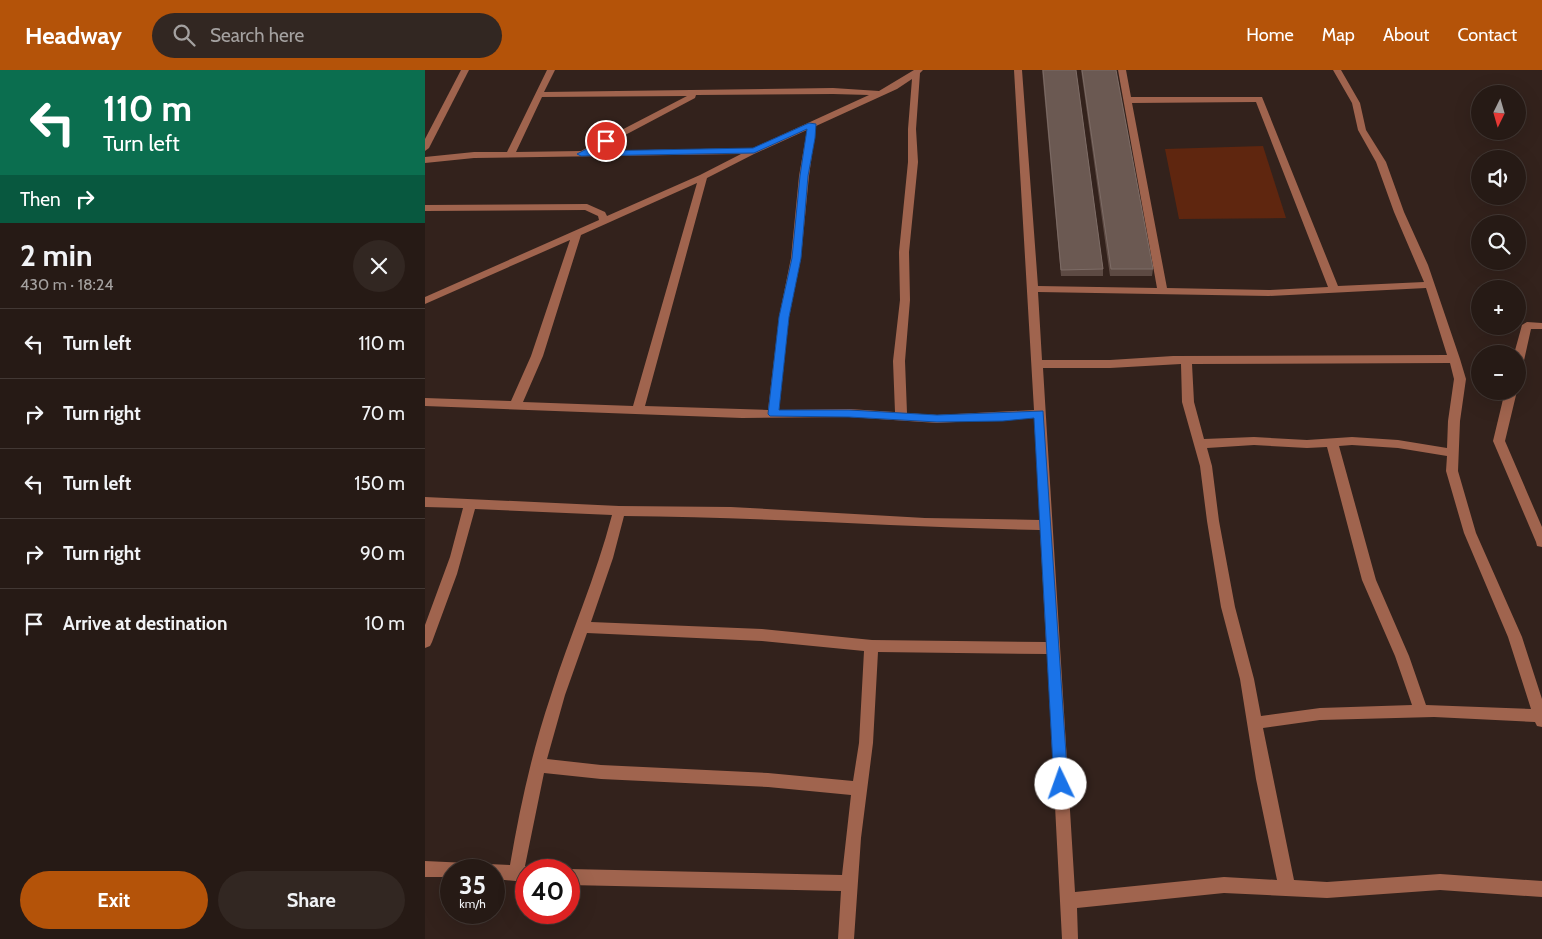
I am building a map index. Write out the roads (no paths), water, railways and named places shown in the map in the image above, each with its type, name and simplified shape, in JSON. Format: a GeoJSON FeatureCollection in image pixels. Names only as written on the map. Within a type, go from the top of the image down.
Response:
{"type":"FeatureCollection","features":[{"type":"Feature","properties":{"kind":"street"},"geometry":{"type":"LineString","coordinates":[[425,148],[465,70]]}},
{"type":"Feature","properties":{"kind":"street"},"geometry":{"type":"LineString","coordinates":[[510,155],[551,70]]}},
{"type":"Feature","properties":{"kind":"street"},"geometry":{"type":"LineString","coordinates":[[1018,70],[1033,289],[1070,939]]}},
{"type":"Feature","properties":{"kind":"street"},"geometry":{"type":"LineString","coordinates":[[1122,70],[1163,292]]}},
{"type":"Feature","properties":{"kind":"street"},"geometry":{"type":"LineString","coordinates":[[1255,723],[1319,714],[1421,711],[1541,719],[1515,637],[1470,533],[1451,471],[1460,379],[1454,359],[1423,265],[1399,212],[1381,162],[1362,130],[1356,103],[1337,70]]}},
{"type":"Feature","properties":{"kind":"street"},"geometry":{"type":"LineString","coordinates":[[425,301],[703,177],[754,151],[881,93],[917,71]]}},
{"type":"Feature","properties":{"kind":"street"},"geometry":{"type":"LineString","coordinates":[[901,416],[899,361],[905,300],[904,252],[913,162],[912,129],[917,71]]}},
{"type":"Feature","properties":{"kind":"street"},"geometry":{"type":"LineString","coordinates":[[539,96],[833,91],[881,93]]}},
{"type":"Feature","properties":{"kind":"street"},"geometry":{"type":"LineString","coordinates":[[581,154],[695,94]]}},
{"type":"Feature","properties":{"kind":"street"},"geometry":{"type":"LineString","coordinates":[[1128,100],[1259,99],[1334,290]]}},
{"type":"Feature","properties":{"kind":"street"},"geometry":{"type":"LineString","coordinates":[[773,414],[784,317],[796,258],[804,176],[812,124]]}},
{"type":"Feature","properties":{"kind":"street"},"geometry":{"type":"LineString","coordinates":[[425,160],[510,155],[754,151]]}},
{"type":"Feature","properties":{"kind":"street"},"geometry":{"type":"LineString","coordinates":[[638,409],[703,177]]}},
{"type":"Feature","properties":{"kind":"street"},"geometry":{"type":"LineString","coordinates":[[425,208],[587,207],[602,214],[604,221]]}},
{"type":"Feature","properties":{"kind":"street"},"geometry":{"type":"LineString","coordinates":[[515,404],[537,356],[577,233]]}},
{"type":"Feature","properties":{"kind":"street"},"geometry":{"type":"LineString","coordinates":[[1033,289],[1269,293],[1430,285]]}},
{"type":"Feature","properties":{"kind":"street"},"geometry":{"type":"LineString","coordinates":[[1522,345],[1527,324],[1542,326]]}},
{"type":"Feature","properties":{"kind":"street"},"geometry":{"type":"LineString","coordinates":[[1037,364],[1110,364],[1186,360],[1454,359]]}},
{"type":"Feature","properties":{"kind":"street"},"geometry":{"type":"LineString","coordinates":[[1186,360],[1188,402],[1206,466],[1227,607],[1247,679],[1287,888]]}},
{"type":"Feature","properties":{"kind":"street"},"geometry":{"type":"LineString","coordinates":[[1509,400],[1499,441],[1542,542]]}},
{"type":"Feature","properties":{"kind":"street"},"geometry":{"type":"LineString","coordinates":[[425,402],[773,414],[849,413],[946,418],[1039,414]]}},
{"type":"Feature","properties":{"kind":"street"},"geometry":{"type":"LineString","coordinates":[[1200,444],[1254,441],[1307,444],[1352,441],[1398,444],[1453,453]]}},
{"type":"Feature","properties":{"kind":"street"},"geometry":{"type":"LineString","coordinates":[[1332,442],[1369,580],[1402,656],[1421,711]]}},
{"type":"Feature","properties":{"kind":"street"},"geometry":{"type":"LineString","coordinates":[[425,502],[619,511],[731,512],[925,523],[1046,525]]}},
{"type":"Feature","properties":{"kind":"street"},"geometry":{"type":"LineString","coordinates":[[426,635],[462,541],[471,504]]}},
{"type":"Feature","properties":{"kind":"street"},"geometry":{"type":"LineString","coordinates":[[523,859],[537,764],[558,694],[611,546],[619,511]]}},
{"type":"Feature","properties":{"kind":"street"},"geometry":{"type":"LineString","coordinates":[[583,627],[762,635],[872,646],[1053,648]]}},
{"type":"Feature","properties":{"kind":"street"},"geometry":{"type":"LineString","coordinates":[[846,939],[853,838],[866,742],[868,685],[872,646]]}},
{"type":"Feature","properties":{"kind":"street"},"geometry":{"type":"LineString","coordinates":[[537,764],[601,772],[768,780],[860,789]]}},
{"type":"Feature","properties":{"kind":"street"},"geometry":{"type":"LineString","coordinates":[[425,869],[440,869]]}},
{"type":"Feature","properties":{"kind":"street"},"geometry":{"type":"LineString","coordinates":[[580,877],[849,883]]}},
{"type":"Feature","properties":{"kind":"street"},"geometry":{"type":"LineString","coordinates":[[1068,901],[1224,885],[1327,890],[1440,882],[1542,889]]}}]}
